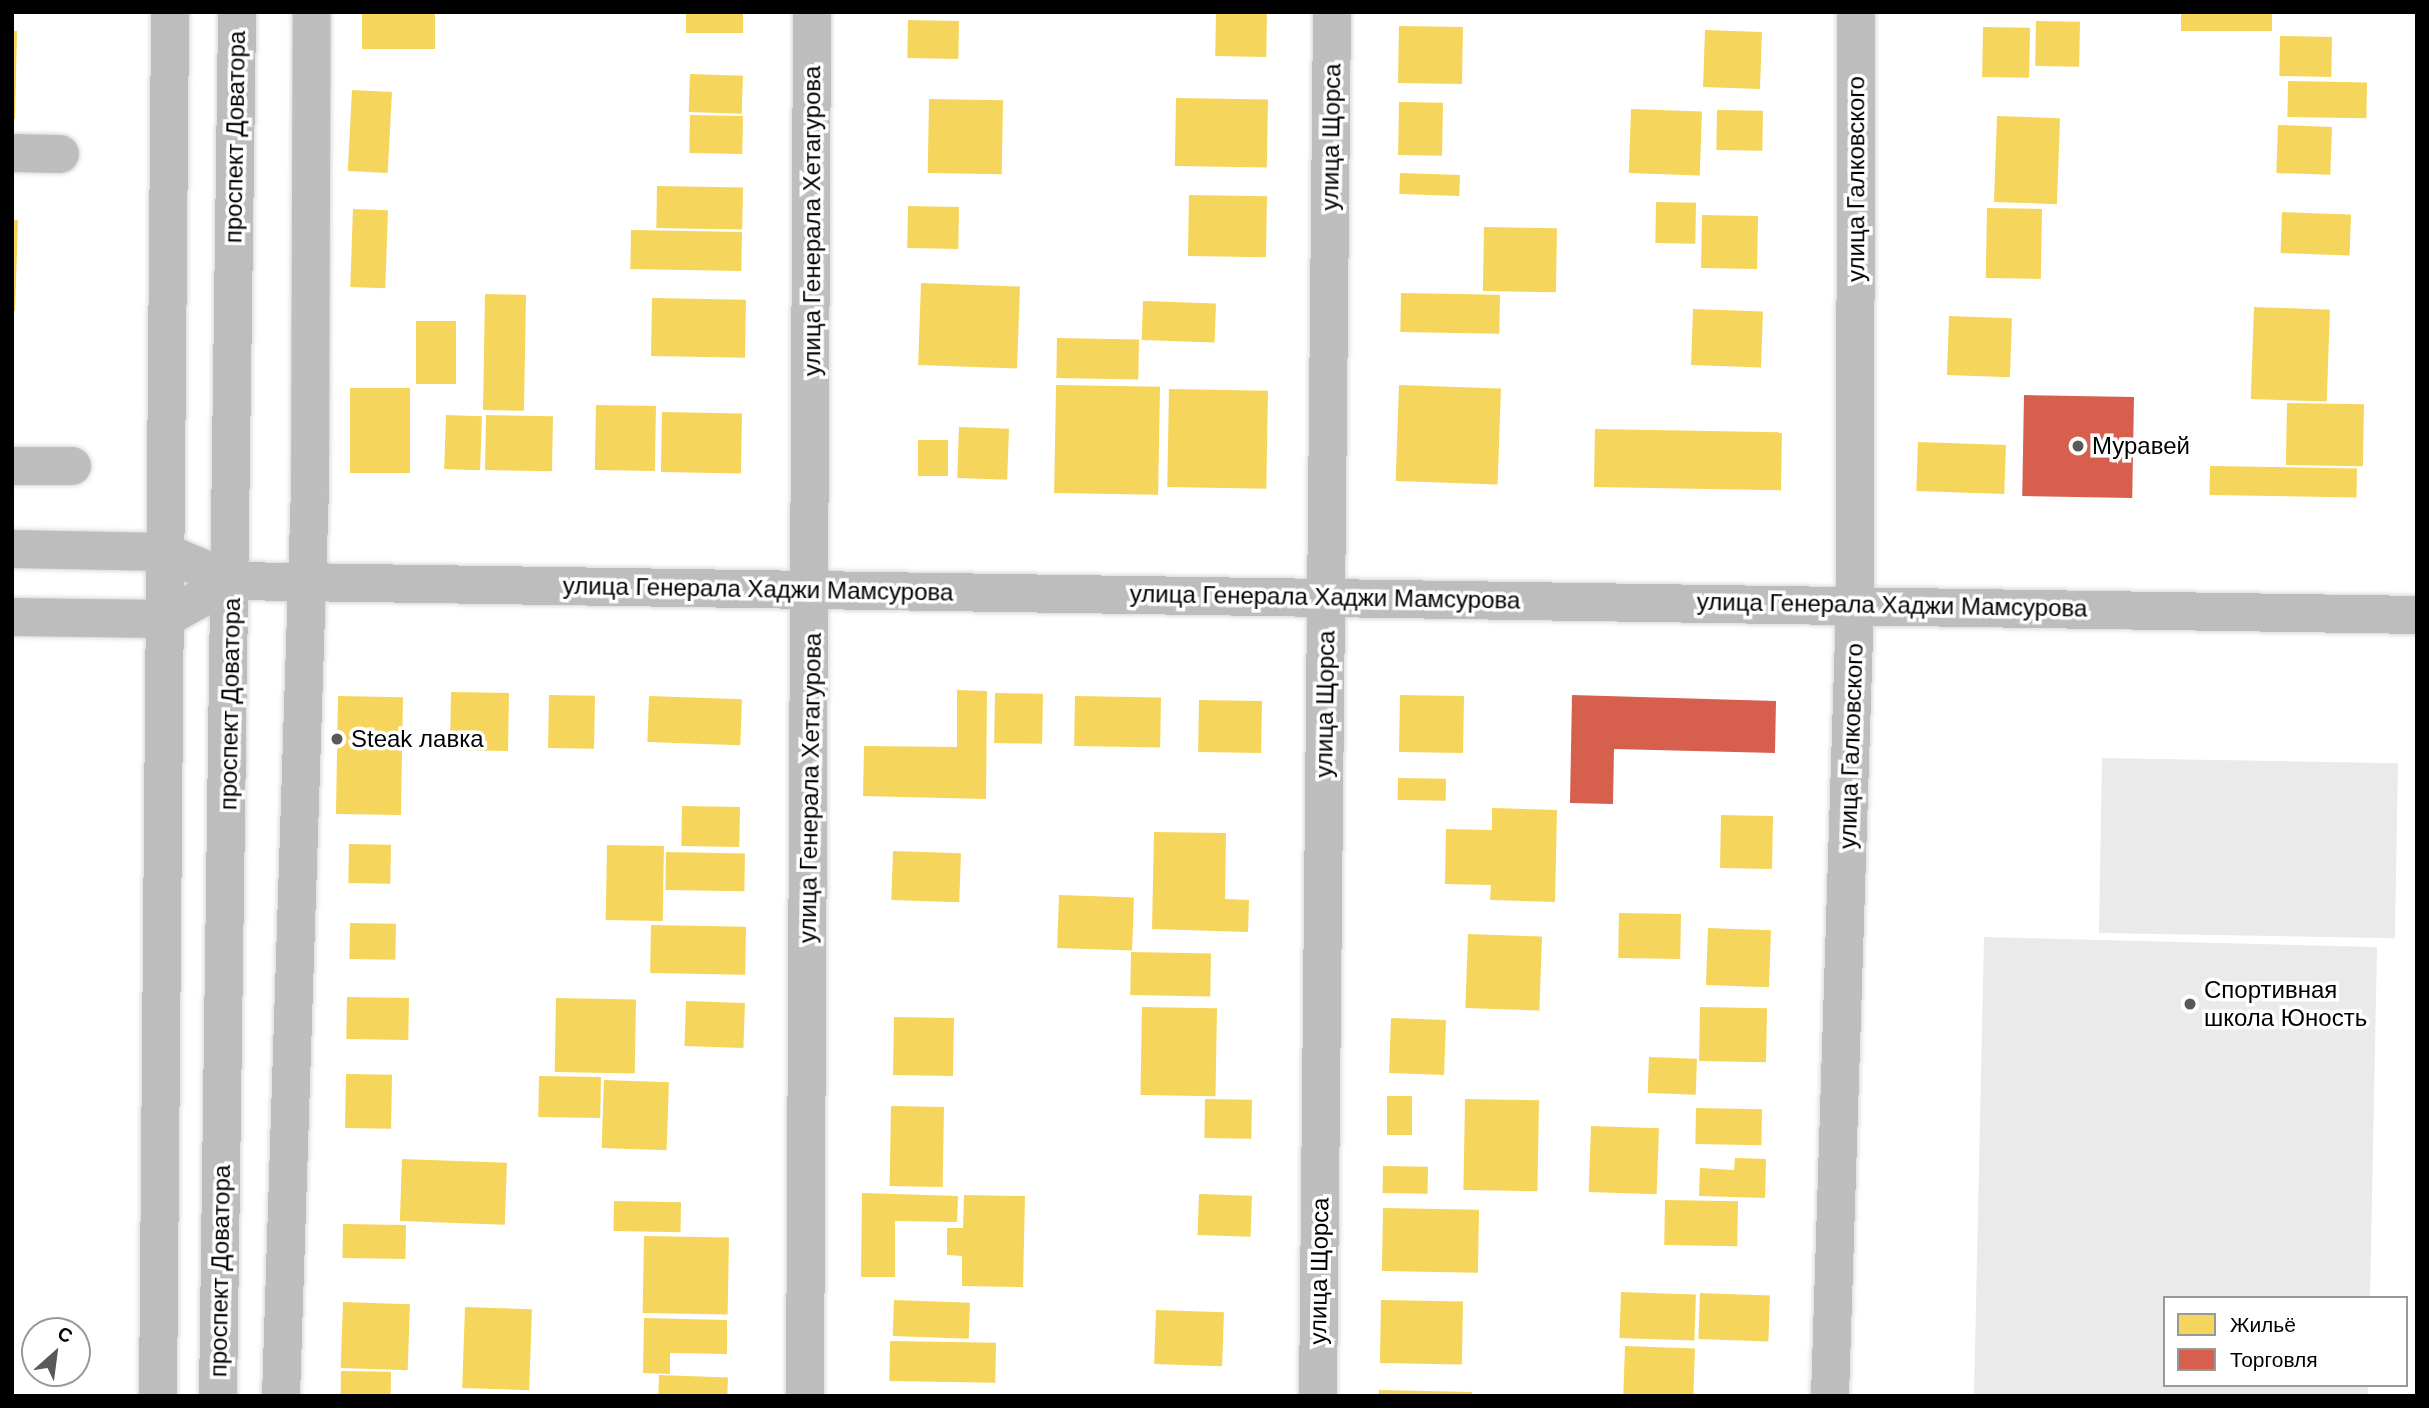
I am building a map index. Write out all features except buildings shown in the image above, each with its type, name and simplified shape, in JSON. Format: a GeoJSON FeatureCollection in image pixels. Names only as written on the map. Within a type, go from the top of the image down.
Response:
{"type":"FeatureCollection","features":[{"type":"Feature","properties":{"kind":"main road"},"geometry":{"type":"LineString","coordinates":[[158,1396],[170,12]]}},
{"type":"Feature","properties":{"kind":"main road","name":"проспект Доватора"},"geometry":{"type":"LineString","coordinates":[[218,1396],[232,581],[228,508],[237,12]]}},
{"type":"Feature","properties":{"kind":"main road","name":"улица Генерала Хаджи Мамсурова"},"geometry":{"type":"LineString","coordinates":[[12,549],[164,552],[232,581],[1326,598],[1855,603],[2417,615]]}},
{"type":"Feature","properties":{"kind":"main road","name":"улица Генерала Хаджи Мамсурова"},"geometry":{"type":"LineString","coordinates":[[12,617],[164,619],[232,581]]}},
{"type":"Feature","properties":{"kind":"street"},"geometry":{"type":"LineString","coordinates":[[281,1396],[308,582],[312,12]]}},
{"type":"Feature","properties":{"kind":"street","name":"улица Генерала Хетагурова"},"geometry":{"type":"LineString","coordinates":[[804,1396],[812,591],[812,12]]}},
{"type":"Feature","properties":{"kind":"street","name":"улица Щорса"},"geometry":{"type":"LineString","coordinates":[[1318,1396],[1332,12]]}},
{"type":"Feature","properties":{"kind":"street","name":"улица Галковского"},"geometry":{"type":"LineString","coordinates":[[1830,1396],[1855,603],[1856,12]]}},
{"type":"Feature","properties":{"kind":"street"},"geometry":{"type":"LineString","coordinates":[[12,153],[60,154]]}},
{"type":"Feature","properties":{"kind":"street"},"geometry":{"type":"LineString","coordinates":[[12,466],[72,467]]}},
{"type":"Feature","properties":{"kind":"shaded area"},"geometry":{"type":"Polygon","coordinates":[[[2102,758],[2398,763],[2395,938],[2099,933],[2102,758]]]}},
{"type":"Feature","properties":{"kind":"shaded area"},"geometry":{"type":"Polygon","coordinates":[[[1984,937],[2377,947],[2370,1296],[2163,1296],[2163,1387],[2368,1387],[2368,1396],[1974,1396],[1984,937]]]}},
{"type":"Feature","properties":{"kind":"place","name":"Муравей"},"geometry":{"type":"Point","coordinates":[2078,446]}},
{"type":"Feature","properties":{"kind":"place","name":"Steak лавка"},"geometry":{"type":"Point","coordinates":[337,739]}},
{"type":"Feature","properties":{"kind":"place","name":"Спортивная школа Юность"},"geometry":{"type":"Point","coordinates":[2190,1004]}}]}
